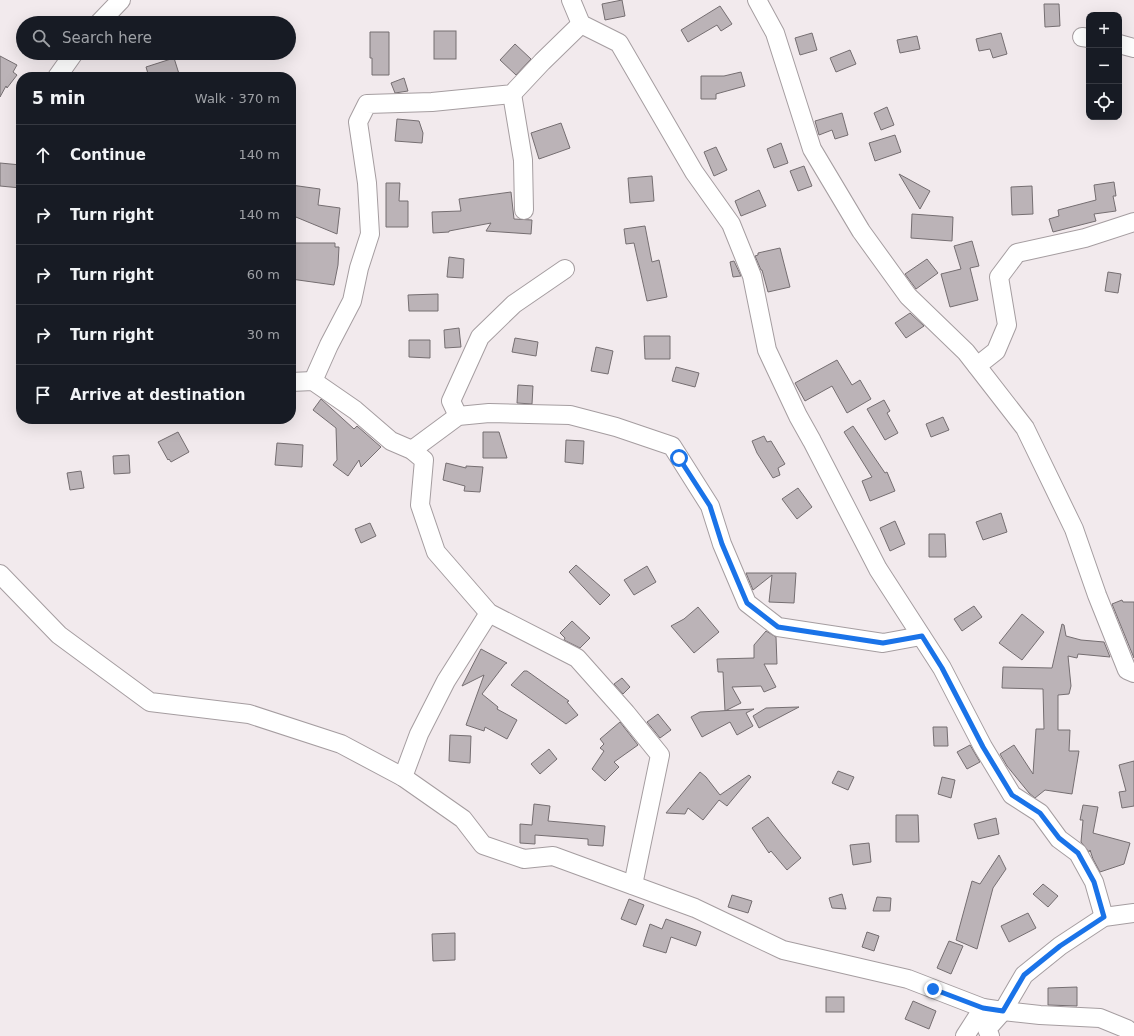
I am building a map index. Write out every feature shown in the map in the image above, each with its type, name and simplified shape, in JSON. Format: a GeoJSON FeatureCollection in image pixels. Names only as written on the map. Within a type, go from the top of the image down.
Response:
{"type":"FeatureCollection","features":[{"type":"Feature","properties":{"kind":"street"},"geometry":{"type":"LineString","coordinates":[[106,16],[121,0]]}},
{"type":"Feature","properties":{"kind":"street"},"geometry":{"type":"LineString","coordinates":[[571,0],[581,24],[619,43],[694,172],[732,224],[752,276],[767,350],[798,416],[878,569],[942,668],[983,747],[1012,795],[1040,813],[1059,838],[1078,853],[1094,882],[1104,917]]}},
{"type":"Feature","properties":{"kind":"street"},"geometry":{"type":"LineString","coordinates":[[757,0],[775,33],[812,149],[861,231],[908,296],[966,352],[1025,428],[1074,528],[1097,595],[1128,670],[1134,673]]}},
{"type":"Feature","properties":{"kind":"street"},"geometry":{"type":"LineString","coordinates":[[312,381],[352,301],[359,268],[370,234],[367,183],[358,122],[367,104],[432,102],[512,94],[581,24]]}},
{"type":"Feature","properties":{"kind":"street"},"geometry":{"type":"LineString","coordinates":[[1122,45],[1134,48]]}},
{"type":"Feature","properties":{"kind":"street"},"geometry":{"type":"LineString","coordinates":[[61,72],[69,60]]}},
{"type":"Feature","properties":{"kind":"street"},"geometry":{"type":"LineString","coordinates":[[512,94],[523,160],[524,210]]}},
{"type":"Feature","properties":{"kind":"street"},"geometry":{"type":"LineString","coordinates":[[977,366],[996,351],[1007,325],[999,277],[1017,253],[1085,238],[1134,222]]}},
{"type":"Feature","properties":{"kind":"street"},"geometry":{"type":"LineString","coordinates":[[458,416],[451,401],[480,337],[514,304],[565,269]]}},
{"type":"Feature","properties":{"kind":"street"},"geometry":{"type":"LineString","coordinates":[[296,382],[312,381],[355,410],[391,441],[412,450],[424,460],[420,505],[436,552],[489,613],[577,658],[626,713],[660,755],[633,885]]}},
{"type":"Feature","properties":{"kind":"street"},"geometry":{"type":"LineString","coordinates":[[412,450],[458,416],[489,413],[570,415],[616,427],[672,446],[710,506],[722,544],[747,603],[778,627],[883,643],[922,636]]}},
{"type":"Feature","properties":{"kind":"street"},"geometry":{"type":"LineString","coordinates":[[0,574],[59,634],[150,702],[249,714],[341,744],[403,777],[463,819],[483,845],[524,859],[553,856],[695,908],[783,950],[908,980],[983,1008],[1003,1011],[1100,1018],[1128,1029],[1134,1036]]}},
{"type":"Feature","properties":{"kind":"street"},"geometry":{"type":"LineString","coordinates":[[403,777],[419,734],[443,688],[489,613]]}},
{"type":"Feature","properties":{"kind":"street"},"geometry":{"type":"LineString","coordinates":[[990,1036],[987,1029],[1003,1011],[1024,975],[1060,946],[1104,917],[1134,913]]}},
{"type":"Feature","properties":{"kind":"street"},"geometry":{"type":"LineString","coordinates":[[965,1036],[983,1008]]}},
{"type":"Feature","properties":{"kind":"building"},"geometry":{"type":"Polygon","coordinates":[[[622,0],[625,16],[605,20],[602,4],[622,0]]]}},
{"type":"Feature","properties":{"kind":"building"},"geometry":{"type":"Polygon","coordinates":[[[1044,4],[1059,4],[1060,26],[1045,27],[1044,4]]]}},
{"type":"Feature","properties":{"kind":"building"},"geometry":{"type":"Polygon","coordinates":[[[720,6],[732,24],[721,31],[717,25],[688,42],[681,30],[720,6]]]}},
{"type":"Feature","properties":{"kind":"building"},"geometry":{"type":"Polygon","coordinates":[[[434,31],[456,31],[456,59],[434,59],[434,31]]]}},
{"type":"Feature","properties":{"kind":"building"},"geometry":{"type":"Polygon","coordinates":[[[370,32],[389,32],[389,75],[372,75],[372,58],[370,58],[370,32]]]}},
{"type":"Feature","properties":{"kind":"building"},"geometry":{"type":"Polygon","coordinates":[[[812,33],[817,50],[800,55],[795,38],[812,33]]]}},
{"type":"Feature","properties":{"kind":"building"},"geometry":{"type":"Polygon","coordinates":[[[1001,33],[1007,54],[993,58],[990,49],[979,51],[976,39],[1001,33]]]}},
{"type":"Feature","properties":{"kind":"building"},"geometry":{"type":"Polygon","coordinates":[[[917,36],[920,49],[900,53],[897,40],[917,36]]]}},
{"type":"Feature","properties":{"kind":"building"},"geometry":{"type":"Polygon","coordinates":[[[515,44],[531,59],[516,75],[500,60],[515,44]]]}},
{"type":"Feature","properties":{"kind":"building"},"geometry":{"type":"Polygon","coordinates":[[[850,50],[856,64],[836,72],[830,58],[850,50]]]}},
{"type":"Feature","properties":{"kind":"building"},"geometry":{"type":"Polygon","coordinates":[[[0,56],[17,65],[13,72],[16,76],[7,88],[6,86],[0,97],[0,56]]]}},
{"type":"Feature","properties":{"kind":"building"},"geometry":{"type":"Polygon","coordinates":[[[168,60],[175,60],[178,72],[148,72],[146,67],[168,60]]]}},
{"type":"Feature","properties":{"kind":"building"},"geometry":{"type":"Polygon","coordinates":[[[741,72],[745,86],[716,94],[716,99],[701,99],[701,76],[724,76],[741,72]]]}},
{"type":"Feature","properties":{"kind":"building"},"geometry":{"type":"Polygon","coordinates":[[[404,78],[408,91],[395,93],[391,83],[404,78]]]}},
{"type":"Feature","properties":{"kind":"building"},"geometry":{"type":"Polygon","coordinates":[[[887,107],[894,125],[881,130],[874,113],[887,107]]]}},
{"type":"Feature","properties":{"kind":"building"},"geometry":{"type":"Polygon","coordinates":[[[842,113],[848,135],[835,139],[832,130],[819,135],[815,121],[842,113]]]}},
{"type":"Feature","properties":{"kind":"building"},"geometry":{"type":"Polygon","coordinates":[[[397,119],[419,121],[423,133],[422,143],[395,141],[397,119]]]}},
{"type":"Feature","properties":{"kind":"building"},"geometry":{"type":"Polygon","coordinates":[[[561,123],[570,148],[539,159],[531,133],[561,123]]]}},
{"type":"Feature","properties":{"kind":"building"},"geometry":{"type":"Polygon","coordinates":[[[895,135],[901,152],[875,161],[869,143],[895,135]]]}},
{"type":"Feature","properties":{"kind":"building"},"geometry":{"type":"Polygon","coordinates":[[[781,143],[788,163],[774,168],[767,149],[781,143]]]}},
{"type":"Feature","properties":{"kind":"building"},"geometry":{"type":"Polygon","coordinates":[[[716,147],[727,170],[714,176],[704,152],[716,147]]]}},
{"type":"Feature","properties":{"kind":"building"},"geometry":{"type":"Polygon","coordinates":[[[0,163],[16,165],[16,188],[0,186],[0,163]]]}},
{"type":"Feature","properties":{"kind":"building"},"geometry":{"type":"Polygon","coordinates":[[[804,166],[812,186],[798,191],[790,171],[804,166]]]}},
{"type":"Feature","properties":{"kind":"building"},"geometry":{"type":"Polygon","coordinates":[[[899,174],[930,191],[920,209],[899,174]]]}},
{"type":"Feature","properties":{"kind":"building"},"geometry":{"type":"Polygon","coordinates":[[[652,176],[654,201],[630,203],[628,178],[652,176]]]}},
{"type":"Feature","properties":{"kind":"building"},"geometry":{"type":"Polygon","coordinates":[[[1114,182],[1116,196],[1113,196],[1116,211],[1094,214],[1096,221],[1053,232],[1049,219],[1059,216],[1058,210],[1096,200],[1094,185],[1114,182]]]}},
{"type":"Feature","properties":{"kind":"building"},"geometry":{"type":"Polygon","coordinates":[[[386,183],[400,183],[399,201],[408,201],[408,227],[386,227],[386,183]]]}},
{"type":"Feature","properties":{"kind":"building"},"geometry":{"type":"Polygon","coordinates":[[[296,186],[320,189],[318,205],[340,208],[337,234],[296,217],[296,186]]]}},
{"type":"Feature","properties":{"kind":"building"},"geometry":{"type":"Polygon","coordinates":[[[1032,186],[1033,214],[1012,215],[1011,187],[1032,186]]]}},
{"type":"Feature","properties":{"kind":"building"},"geometry":{"type":"Polygon","coordinates":[[[759,190],[766,206],[741,216],[735,201],[759,190]]]}},
{"type":"Feature","properties":{"kind":"building"},"geometry":{"type":"Polygon","coordinates":[[[511,192],[514,219],[532,220],[531,234],[486,231],[491,223],[449,232],[433,233],[432,212],[461,211],[459,199],[511,192]]]}},
{"type":"Feature","properties":{"kind":"building"},"geometry":{"type":"Polygon","coordinates":[[[912,214],[953,217],[952,241],[911,238],[912,214]]]}},
{"type":"Feature","properties":{"kind":"building"},"geometry":{"type":"Polygon","coordinates":[[[645,226],[652,262],[659,260],[667,297],[647,301],[634,243],[626,244],[624,229],[645,226]]]}},
{"type":"Feature","properties":{"kind":"building"},"geometry":{"type":"Polygon","coordinates":[[[972,241],[979,266],[970,268],[978,300],[950,307],[941,274],[961,269],[954,246],[972,241]]]}},
{"type":"Feature","properties":{"kind":"building"},"geometry":{"type":"Polygon","coordinates":[[[296,243],[335,243],[335,247],[339,247],[338,265],[334,285],[296,280],[296,243]]]}},
{"type":"Feature","properties":{"kind":"building"},"geometry":{"type":"Polygon","coordinates":[[[780,248],[790,287],[768,292],[762,270],[755,256],[758,255],[758,253],[780,248]]]}},
{"type":"Feature","properties":{"kind":"building"},"geometry":{"type":"Polygon","coordinates":[[[449,257],[464,259],[463,278],[447,277],[449,257]]]}},
{"type":"Feature","properties":{"kind":"building"},"geometry":{"type":"Polygon","coordinates":[[[927,259],[938,273],[916,289],[905,274],[927,259]]]}},
{"type":"Feature","properties":{"kind":"building"},"geometry":{"type":"Polygon","coordinates":[[[734,261],[741,276],[733,277],[730,262],[734,261]]]}},
{"type":"Feature","properties":{"kind":"building"},"geometry":{"type":"Polygon","coordinates":[[[1108,272],[1121,274],[1118,293],[1105,291],[1108,272]]]}},
{"type":"Feature","properties":{"kind":"building"},"geometry":{"type":"Polygon","coordinates":[[[438,294],[438,311],[409,311],[408,295],[438,294]]]}},
{"type":"Feature","properties":{"kind":"building"},"geometry":{"type":"Polygon","coordinates":[[[910,313],[924,326],[906,338],[895,323],[910,313]]]}},
{"type":"Feature","properties":{"kind":"building"},"geometry":{"type":"Polygon","coordinates":[[[459,328],[461,347],[445,348],[444,330],[459,328]]]}},
{"type":"Feature","properties":{"kind":"building"},"geometry":{"type":"Polygon","coordinates":[[[644,336],[670,336],[670,359],[645,359],[644,336]]]}},
{"type":"Feature","properties":{"kind":"building"},"geometry":{"type":"Polygon","coordinates":[[[515,338],[538,342],[536,356],[512,352],[515,338]]]}},
{"type":"Feature","properties":{"kind":"building"},"geometry":{"type":"Polygon","coordinates":[[[409,340],[430,340],[430,358],[409,357],[409,340]]]}},
{"type":"Feature","properties":{"kind":"building"},"geometry":{"type":"Polygon","coordinates":[[[596,347],[613,351],[608,374],[591,371],[596,347]]]}},
{"type":"Feature","properties":{"kind":"building"},"geometry":{"type":"Polygon","coordinates":[[[837,360],[852,385],[860,380],[871,399],[847,413],[832,386],[805,401],[795,383],[837,360]]]}},
{"type":"Feature","properties":{"kind":"building"},"geometry":{"type":"Polygon","coordinates":[[[676,367],[699,373],[695,387],[672,381],[676,367]]]}},
{"type":"Feature","properties":{"kind":"building"},"geometry":{"type":"Polygon","coordinates":[[[518,385],[533,386],[532,404],[517,403],[518,385]]]}},
{"type":"Feature","properties":{"kind":"building"},"geometry":{"type":"Polygon","coordinates":[[[321,399],[354,429],[357,426],[381,447],[361,467],[359,460],[348,476],[333,465],[337,460],[336,428],[313,410],[321,399]]]}},
{"type":"Feature","properties":{"kind":"building"},"geometry":{"type":"Polygon","coordinates":[[[884,400],[890,411],[887,413],[898,433],[885,440],[867,409],[884,400]]]}},
{"type":"Feature","properties":{"kind":"building"},"geometry":{"type":"Polygon","coordinates":[[[943,417],[949,430],[931,437],[926,424],[943,417]]]}},
{"type":"Feature","properties":{"kind":"building"},"geometry":{"type":"Polygon","coordinates":[[[853,426],[885,473],[887,472],[895,491],[870,501],[862,481],[872,477],[844,432],[853,426]]]}},
{"type":"Feature","properties":{"kind":"building"},"geometry":{"type":"Polygon","coordinates":[[[178,432],[189,452],[171,462],[169,459],[168,460],[158,442],[178,432]]]}},
{"type":"Feature","properties":{"kind":"building"},"geometry":{"type":"Polygon","coordinates":[[[483,432],[499,432],[507,458],[483,458],[483,432]]]}},
{"type":"Feature","properties":{"kind":"building"},"geometry":{"type":"Polygon","coordinates":[[[764,436],[767,442],[771,441],[785,464],[778,468],[780,475],[773,478],[757,453],[752,441],[764,436]]]}},
{"type":"Feature","properties":{"kind":"building"},"geometry":{"type":"Polygon","coordinates":[[[566,440],[584,441],[583,464],[565,462],[566,440]]]}},
{"type":"Feature","properties":{"kind":"building"},"geometry":{"type":"Polygon","coordinates":[[[277,443],[303,445],[302,467],[275,465],[277,443]]]}},
{"type":"Feature","properties":{"kind":"building"},"geometry":{"type":"Polygon","coordinates":[[[129,455],[130,473],[114,474],[113,456],[129,455]]]}},
{"type":"Feature","properties":{"kind":"building"},"geometry":{"type":"Polygon","coordinates":[[[446,463],[466,468],[466,466],[483,467],[480,492],[464,491],[465,486],[443,480],[446,463]]]}},
{"type":"Feature","properties":{"kind":"building"},"geometry":{"type":"Polygon","coordinates":[[[81,471],[84,488],[70,490],[67,473],[81,471]]]}},
{"type":"Feature","properties":{"kind":"building"},"geometry":{"type":"Polygon","coordinates":[[[798,488],[812,507],[797,519],[782,499],[798,488]]]}},
{"type":"Feature","properties":{"kind":"building"},"geometry":{"type":"Polygon","coordinates":[[[1001,513],[1007,532],[983,540],[976,522],[1001,513]]]}},
{"type":"Feature","properties":{"kind":"building"},"geometry":{"type":"Polygon","coordinates":[[[895,521],[905,544],[890,551],[880,528],[895,521]]]}},
{"type":"Feature","properties":{"kind":"building"},"geometry":{"type":"Polygon","coordinates":[[[370,523],[376,536],[361,543],[355,529],[370,523]]]}},
{"type":"Feature","properties":{"kind":"building"},"geometry":{"type":"Polygon","coordinates":[[[929,534],[945,534],[946,557],[929,557],[929,534]]]}},
{"type":"Feature","properties":{"kind":"building"},"geometry":{"type":"Polygon","coordinates":[[[576,565],[610,595],[600,605],[569,572],[576,565]]]}},
{"type":"Feature","properties":{"kind":"building"},"geometry":{"type":"Polygon","coordinates":[[[647,566],[656,582],[634,595],[624,580],[647,566]]]}},
{"type":"Feature","properties":{"kind":"building"},"geometry":{"type":"Polygon","coordinates":[[[746,573],[796,573],[794,603],[769,602],[772,575],[753,590],[746,573]]]}},
{"type":"Feature","properties":{"kind":"building"},"geometry":{"type":"Polygon","coordinates":[[[1122,600],[1123,602],[1134,602],[1134,658],[1112,604],[1122,600]]]}},
{"type":"Feature","properties":{"kind":"building"},"geometry":{"type":"Polygon","coordinates":[[[974,606],[982,617],[962,631],[954,619],[974,606]]]}},
{"type":"Feature","properties":{"kind":"building"},"geometry":{"type":"Polygon","coordinates":[[[698,607],[719,632],[694,653],[671,626],[684,619],[698,607]]]}},
{"type":"Feature","properties":{"kind":"building"},"geometry":{"type":"Polygon","coordinates":[[[1022,614],[1044,632],[1022,660],[999,643],[1022,614]]]}},
{"type":"Feature","properties":{"kind":"building"},"geometry":{"type":"Polygon","coordinates":[[[572,621],[590,638],[580,648],[564,640],[565,638],[560,633],[572,621]]]}},
{"type":"Feature","properties":{"kind":"building"},"geometry":{"type":"Polygon","coordinates":[[[1062,624],[1064,625],[1066,636],[1081,640],[1104,642],[1110,657],[1078,654],[1077,658],[1068,656],[1071,686],[1069,694],[1058,695],[1058,730],[1070,730],[1069,751],[1079,751],[1072,794],[1045,790],[1035,798],[1029,793],[1007,766],[1000,754],[1014,745],[1033,774],[1036,729],[1044,729],[1043,689],[1002,688],[1003,667],[1052,668],[1062,624]]]}},
{"type":"Feature","properties":{"kind":"building"},"geometry":{"type":"Polygon","coordinates":[[[766,631],[776,637],[777,664],[764,664],[776,687],[764,692],[761,686],[732,687],[741,703],[725,711],[723,672],[718,672],[717,659],[754,658],[754,645],[766,631]]]}},
{"type":"Feature","properties":{"kind":"building"},"geometry":{"type":"Polygon","coordinates":[[[481,649],[507,663],[482,694],[498,707],[497,709],[517,720],[507,739],[485,727],[484,731],[466,725],[484,675],[462,686],[481,649]]]}},
{"type":"Feature","properties":{"kind":"building"},"geometry":{"type":"Polygon","coordinates":[[[524,671],[527,671],[569,701],[567,702],[578,715],[566,724],[511,685],[524,671]]]}},
{"type":"Feature","properties":{"kind":"building"},"geometry":{"type":"Polygon","coordinates":[[[622,678],[630,687],[623,694],[614,684],[622,678]]]}},
{"type":"Feature","properties":{"kind":"building"},"geometry":{"type":"Polygon","coordinates":[[[799,707],[759,728],[753,716],[766,708],[799,707]]]}},
{"type":"Feature","properties":{"kind":"building"},"geometry":{"type":"Polygon","coordinates":[[[754,709],[746,713],[753,726],[737,735],[730,722],[702,737],[691,717],[700,712],[754,709]]]}},
{"type":"Feature","properties":{"kind":"building"},"geometry":{"type":"Polygon","coordinates":[[[658,714],[671,730],[660,738],[647,722],[658,714]]]}},
{"type":"Feature","properties":{"kind":"building"},"geometry":{"type":"Polygon","coordinates":[[[620,722],[638,745],[614,762],[619,767],[605,781],[592,769],[604,751],[600,748],[604,744],[600,739],[620,722]]]}},
{"type":"Feature","properties":{"kind":"building"},"geometry":{"type":"Polygon","coordinates":[[[933,727],[947,727],[948,746],[934,746],[933,727]]]}},
{"type":"Feature","properties":{"kind":"building"},"geometry":{"type":"Polygon","coordinates":[[[450,735],[471,736],[470,763],[449,761],[450,735]]]}},
{"type":"Feature","properties":{"kind":"building"},"geometry":{"type":"Polygon","coordinates":[[[970,745],[980,762],[967,769],[957,752],[970,745]]]}},
{"type":"Feature","properties":{"kind":"building"},"geometry":{"type":"Polygon","coordinates":[[[549,749],[557,759],[540,774],[531,764],[549,749]]]}},
{"type":"Feature","properties":{"kind":"building"},"geometry":{"type":"Polygon","coordinates":[[[1134,761],[1134,806],[1122,808],[1119,792],[1126,791],[1119,765],[1134,761]]]}},
{"type":"Feature","properties":{"kind":"building"},"geometry":{"type":"Polygon","coordinates":[[[838,771],[854,777],[848,790],[832,783],[838,771]]]}},
{"type":"Feature","properties":{"kind":"building"},"geometry":{"type":"Polygon","coordinates":[[[700,772],[706,777],[720,795],[749,775],[751,777],[727,806],[719,800],[703,820],[688,808],[685,814],[666,813],[700,772]]]}},
{"type":"Feature","properties":{"kind":"building"},"geometry":{"type":"Polygon","coordinates":[[[942,777],[955,780],[951,798],[938,794],[942,777]]]}},
{"type":"Feature","properties":{"kind":"building"},"geometry":{"type":"Polygon","coordinates":[[[534,804],[550,806],[548,821],[605,826],[603,846],[588,845],[588,839],[535,835],[535,844],[520,843],[520,824],[532,825],[534,804]]]}},
{"type":"Feature","properties":{"kind":"building"},"geometry":{"type":"Polygon","coordinates":[[[1083,805],[1098,807],[1093,833],[1130,843],[1124,864],[1100,872],[1090,850],[1089,852],[1081,842],[1083,820],[1080,820],[1083,805]]]}},
{"type":"Feature","properties":{"kind":"building"},"geometry":{"type":"Polygon","coordinates":[[[896,815],[918,815],[919,842],[896,842],[896,815]]]}},
{"type":"Feature","properties":{"kind":"building"},"geometry":{"type":"Polygon","coordinates":[[[768,817],[801,858],[787,870],[771,851],[769,853],[752,828],[768,817]]]}},
{"type":"Feature","properties":{"kind":"building"},"geometry":{"type":"Polygon","coordinates":[[[996,818],[999,834],[978,839],[974,824],[996,818]]]}},
{"type":"Feature","properties":{"kind":"building"},"geometry":{"type":"Polygon","coordinates":[[[869,843],[871,862],[853,865],[850,845],[869,843]]]}},
{"type":"Feature","properties":{"kind":"building"},"geometry":{"type":"Polygon","coordinates":[[[999,855],[1006,869],[993,888],[977,949],[956,940],[972,881],[980,884],[999,855]]]}},
{"type":"Feature","properties":{"kind":"building"},"geometry":{"type":"Polygon","coordinates":[[[1043,884],[1058,896],[1048,907],[1033,894],[1043,884]]]}},
{"type":"Feature","properties":{"kind":"building"},"geometry":{"type":"Polygon","coordinates":[[[842,894],[846,909],[832,908],[829,898],[842,894]]]}},
{"type":"Feature","properties":{"kind":"building"},"geometry":{"type":"Polygon","coordinates":[[[732,895],[752,901],[748,913],[728,907],[732,895]]]}},
{"type":"Feature","properties":{"kind":"building"},"geometry":{"type":"Polygon","coordinates":[[[877,897],[891,898],[890,911],[873,911],[877,897]]]}},
{"type":"Feature","properties":{"kind":"building"},"geometry":{"type":"Polygon","coordinates":[[[629,899],[644,905],[636,925],[621,919],[629,899]]]}},
{"type":"Feature","properties":{"kind":"building"},"geometry":{"type":"Polygon","coordinates":[[[1028,913],[1036,928],[1009,942],[1001,926],[1028,913]]]}},
{"type":"Feature","properties":{"kind":"building"},"geometry":{"type":"Polygon","coordinates":[[[666,919],[701,932],[696,946],[671,937],[666,953],[643,946],[650,924],[662,929],[666,919]]]}},
{"type":"Feature","properties":{"kind":"building"},"geometry":{"type":"Polygon","coordinates":[[[867,932],[879,936],[874,951],[862,947],[867,932]]]}},
{"type":"Feature","properties":{"kind":"building"},"geometry":{"type":"Polygon","coordinates":[[[455,933],[455,960],[433,961],[432,934],[455,933]]]}},
{"type":"Feature","properties":{"kind":"building"},"geometry":{"type":"Polygon","coordinates":[[[949,941],[963,946],[951,974],[937,968],[949,941]]]}},
{"type":"Feature","properties":{"kind":"building"},"geometry":{"type":"Polygon","coordinates":[[[1077,987],[1077,1006],[1048,1005],[1048,988],[1077,987]]]}},
{"type":"Feature","properties":{"kind":"building"},"geometry":{"type":"Polygon","coordinates":[[[826,997],[844,997],[844,1012],[826,1012],[826,997]]]}},
{"type":"Feature","properties":{"kind":"building"},"geometry":{"type":"Polygon","coordinates":[[[913,1001],[936,1011],[929,1029],[905,1019],[913,1001]]]}},
{"type":"Feature","properties":{"kind":"route"},"geometry":{"type":"LineString","coordinates":[[679,458],[710,506],[722,544],[747,603],[778,627],[883,643],[922,636],[942,668],[983,747],[1012,795],[1040,813],[1059,838],[1078,853],[1094,882],[1104,917],[1060,946],[1024,975],[1003,1011],[983,1008],[933,989]]}}]}
